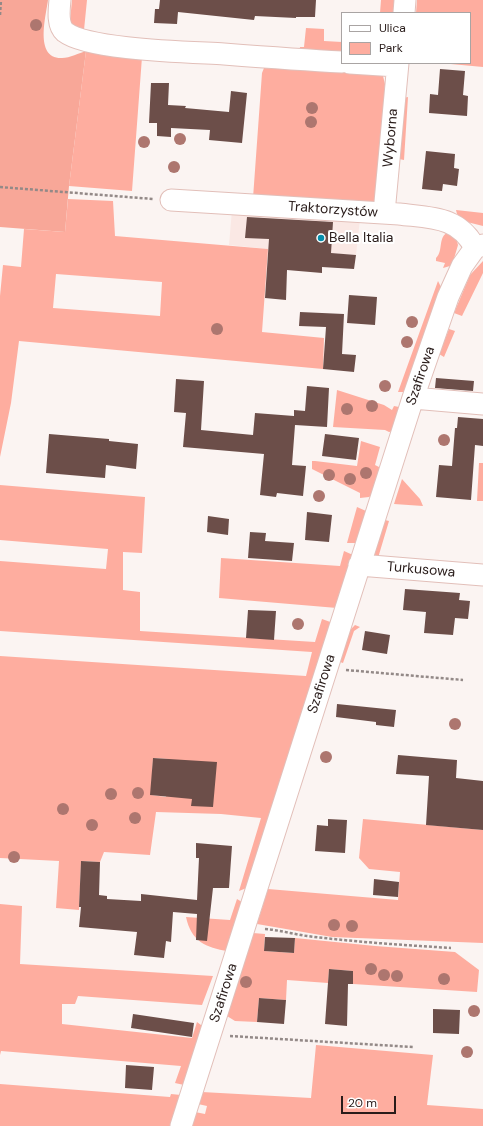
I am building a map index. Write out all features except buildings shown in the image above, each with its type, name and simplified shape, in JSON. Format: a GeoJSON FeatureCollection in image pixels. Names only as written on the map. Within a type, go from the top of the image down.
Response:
{"type":"FeatureCollection","features":[{"type":"Feature","properties":{"kind":"street"},"geometry":{"type":"LineString","coordinates":[[60,0],[60,23],[63,30],[74,37],[94,42],[140,49],[341,62]]}},
{"type":"Feature","properties":{"kind":"street"},"geometry":{"type":"LineString","coordinates":[[404,12],[405,0]]}},
{"type":"Feature","properties":{"kind":"street"},"geometry":{"type":"LineString","coordinates":[[374,64],[397,65]]}},
{"type":"Feature","properties":{"kind":"street","name":"Wyborna"},"geometry":{"type":"LineString","coordinates":[[384,213],[397,65]]}},
{"type":"Feature","properties":{"kind":"street","name":"Traktorzystów"},"geometry":{"type":"LineString","coordinates":[[171,200],[384,213],[422,217],[448,222],[460,228],[479,247]]}},
{"type":"Feature","properties":{"kind":"street","name":"Szafirowa"},"geometry":{"type":"LineString","coordinates":[[181,1126],[413,398],[448,297],[462,266],[479,247]]}},
{"type":"Feature","properties":{"kind":"street"},"geometry":{"type":"LineString","coordinates":[[413,398],[483,404]]}},
{"type":"Feature","properties":{"kind":"street","name":"Turkusowa"},"geometry":{"type":"LineString","coordinates":[[359,566],[483,575]]}},
{"type":"Feature","properties":{"kind":"path"},"geometry":{"type":"LineString","coordinates":[[0,15],[2,0]]}},
{"type":"Feature","properties":{"kind":"path"},"geometry":{"type":"LineString","coordinates":[[0,187],[171,200]]}},
{"type":"Feature","properties":{"kind":"path"},"geometry":{"type":"LineString","coordinates":[[327,668],[463,680]]}},
{"type":"Feature","properties":{"kind":"path"},"geometry":{"type":"LineString","coordinates":[[245,928],[280,930],[305,936],[384,944],[451,948]]}},
{"type":"Feature","properties":{"kind":"path"},"geometry":{"type":"LineString","coordinates":[[212,1032],[224,1035],[413,1047]]}},
{"type":"Feature","properties":{"kind":"shaded area"},"geometry":{"type":"Polygon","coordinates":[[[0,0],[48,0],[44,35],[48,52],[53,56],[65,58],[86,51],[69,186],[65,232],[0,227],[0,0]]]}},
{"type":"Feature","properties":{"kind":"shaded area"},"geometry":{"type":"Polygon","coordinates":[[[232,210],[360,219],[356,255],[229,245],[232,210]]]}},
{"type":"Feature","properties":{"kind":"green space"},"geometry":{"type":"Polygon","coordinates":[[[72,0],[87,0],[84,30],[73,27],[70,21],[72,0]]]}},
{"type":"Feature","properties":{"kind":"green space"},"geometry":{"type":"Polygon","coordinates":[[[381,0],[398,0],[396,12],[380,12],[381,0]]]}},
{"type":"Feature","properties":{"kind":"green space"},"geometry":{"type":"Polygon","coordinates":[[[417,0],[483,0],[483,67],[451,64],[471,64],[471,12],[416,12],[417,0]]]}},
{"type":"Feature","properties":{"kind":"green space"},"geometry":{"type":"Polygon","coordinates":[[[306,28],[324,29],[324,41],[341,42],[341,57],[299,53],[300,47],[304,47],[306,28]]]}},
{"type":"Feature","properties":{"kind":"green space"},"geometry":{"type":"Polygon","coordinates":[[[86,51],[142,57],[132,191],[69,186],[86,51]]]}},
{"type":"Feature","properties":{"kind":"green space"},"geometry":{"type":"Polygon","coordinates":[[[264,68],[379,74],[383,76],[385,84],[376,204],[253,198],[262,73],[264,68]]]}},
{"type":"Feature","properties":{"kind":"green space"},"geometry":{"type":"Polygon","coordinates":[[[408,97],[404,160],[399,159],[403,98],[408,97]]]}},
{"type":"Feature","properties":{"kind":"green space"},"geometry":{"type":"Polygon","coordinates":[[[68,199],[113,201],[115,236],[268,249],[262,332],[324,338],[323,369],[19,341],[11,403],[0,457],[0,296],[3,265],[21,267],[24,229],[65,232],[68,199]],[[56,274],[53,308],[160,316],[162,282],[56,274]]]}},
{"type":"Feature","properties":{"kind":"green space"},"geometry":{"type":"Polygon","coordinates":[[[456,210],[483,213],[483,226],[467,222],[457,214],[456,210]]]}},
{"type":"Feature","properties":{"kind":"green space"},"geometry":{"type":"Polygon","coordinates":[[[449,232],[456,238],[458,245],[453,262],[450,266],[443,268],[445,263],[436,261],[436,258],[440,252],[443,237],[449,232]]]}},
{"type":"Feature","properties":{"kind":"green space"},"geometry":{"type":"Polygon","coordinates":[[[483,261],[483,273],[462,316],[454,313],[470,275],[483,261]]]}},
{"type":"Feature","properties":{"kind":"green space"},"geometry":{"type":"Polygon","coordinates":[[[438,281],[442,289],[407,392],[398,392],[438,281]]]}},
{"type":"Feature","properties":{"kind":"green space"},"geometry":{"type":"Polygon","coordinates":[[[449,329],[455,331],[444,357],[439,354],[449,329]]]}},
{"type":"Feature","properties":{"kind":"green space"},"geometry":{"type":"Polygon","coordinates":[[[337,390],[384,405],[392,410],[394,406],[399,407],[400,410],[394,431],[389,432],[385,430],[333,427],[337,390]]]}},
{"type":"Feature","properties":{"kind":"green space"},"geometry":{"type":"Polygon","coordinates":[[[361,441],[380,447],[375,465],[383,469],[374,494],[369,497],[360,498],[360,493],[312,469],[312,461],[357,466],[361,441]]]}},
{"type":"Feature","properties":{"kind":"green space"},"geometry":{"type":"Polygon","coordinates":[[[479,463],[483,463],[483,501],[477,501],[479,463]]]}},
{"type":"Feature","properties":{"kind":"green space"},"geometry":{"type":"Polygon","coordinates":[[[402,479],[420,499],[423,506],[394,504],[402,479]]]}},
{"type":"Feature","properties":{"kind":"green space"},"geometry":{"type":"Polygon","coordinates":[[[0,485],[145,497],[142,553],[123,552],[123,590],[140,592],[140,631],[315,642],[322,619],[333,623],[249,887],[239,891],[261,818],[221,814],[156,812],[150,855],[104,852],[100,862],[81,861],[79,910],[56,908],[59,861],[0,858],[0,656],[306,676],[312,652],[0,631],[0,561],[106,569],[108,549],[0,540],[0,485]],[[153,758],[151,795],[166,797],[169,759],[153,758]]]}},
{"type":"Feature","properties":{"kind":"green space"},"geometry":{"type":"Polygon","coordinates":[[[357,507],[366,511],[358,543],[347,543],[357,507]]]}},
{"type":"Feature","properties":{"kind":"green space"},"geometry":{"type":"Polygon","coordinates":[[[385,520],[389,521],[378,558],[373,558],[385,520]]]}},
{"type":"Feature","properties":{"kind":"green space"},"geometry":{"type":"Polygon","coordinates":[[[344,551],[353,555],[337,608],[219,598],[221,558],[340,566],[344,551]]]}},
{"type":"Feature","properties":{"kind":"green space"},"geometry":{"type":"Polygon","coordinates":[[[355,625],[360,627],[354,631],[343,663],[340,662],[350,630],[355,625]]]}},
{"type":"Feature","properties":{"kind":"green space"},"geometry":{"type":"Polygon","coordinates":[[[363,819],[483,830],[483,943],[332,937],[257,924],[268,889],[398,900],[400,872],[369,869],[359,858],[363,819]]]}},
{"type":"Feature","properties":{"kind":"green space"},"geometry":{"type":"Polygon","coordinates":[[[237,899],[242,902],[228,951],[213,948],[196,938],[188,925],[186,917],[230,920],[237,899]]]}},
{"type":"Feature","properties":{"kind":"green space"},"geometry":{"type":"Polygon","coordinates":[[[0,904],[22,906],[20,964],[213,976],[202,1005],[78,996],[75,1004],[62,1004],[62,1024],[192,1038],[197,1022],[201,1025],[202,1029],[184,1085],[175,1083],[181,1066],[1,1051],[0,1055],[0,904]]]}},
{"type":"Feature","properties":{"kind":"green space"},"geometry":{"type":"Polygon","coordinates":[[[253,933],[265,934],[264,951],[294,953],[295,938],[455,952],[479,970],[477,992],[353,984],[353,971],[329,969],[328,983],[287,980],[286,1000],[259,998],[257,1022],[235,1021],[227,1016],[253,933]]]}},
{"type":"Feature","properties":{"kind":"green space"},"geometry":{"type":"Polygon","coordinates":[[[316,1045],[433,1055],[427,1105],[483,1109],[483,1126],[190,1126],[195,1112],[205,1114],[207,1106],[198,1104],[202,1092],[311,1098],[316,1045]]]}},
{"type":"Feature","properties":{"kind":"green space"},"geometry":{"type":"Polygon","coordinates":[[[0,1084],[170,1097],[171,1094],[181,1095],[171,1126],[0,1126],[0,1084]]]}},
{"type":"Feature","properties":{"kind":"place","name":"Bella Italia"},"geometry":{"type":"Point","coordinates":[321,238]}}]}
